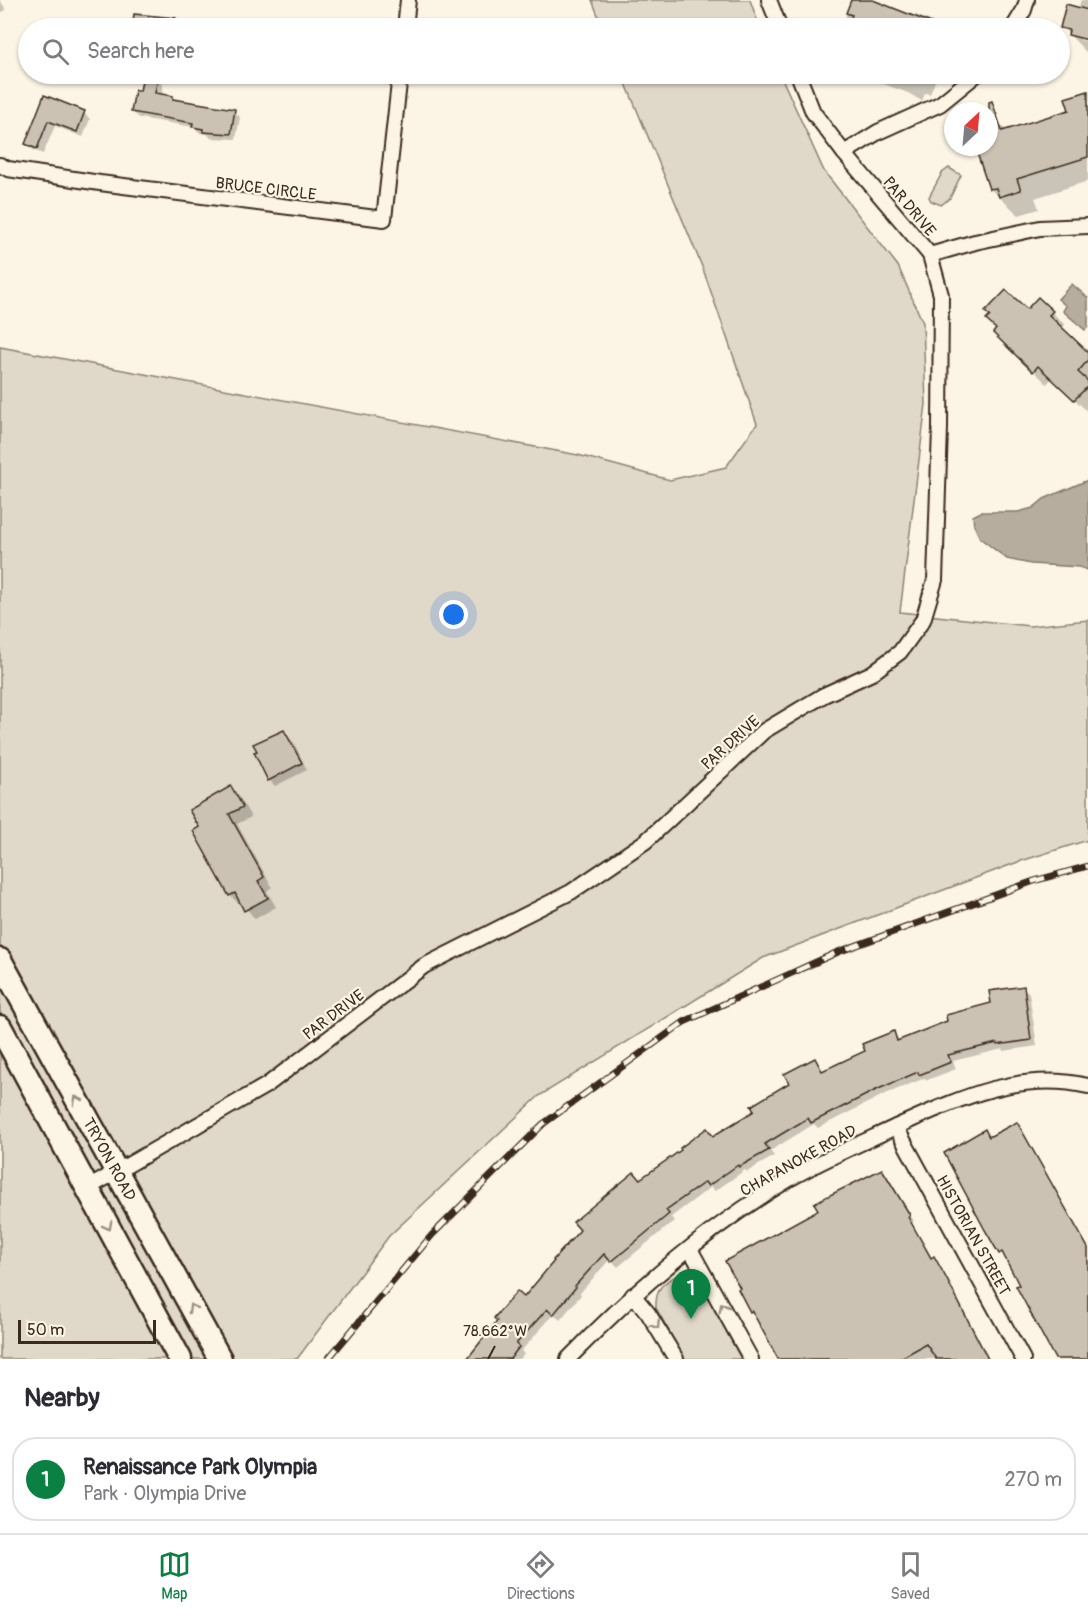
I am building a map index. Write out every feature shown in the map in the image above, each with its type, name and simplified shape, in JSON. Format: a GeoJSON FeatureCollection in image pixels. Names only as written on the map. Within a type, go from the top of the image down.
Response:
{"type":"FeatureCollection","features":[{"type":"Feature","properties":{"kind":"main road","name":"TRYON ROAD"},"geometry":{"type":"LineString","coordinates":[[0,960],[220,1359]]}},
{"type":"Feature","properties":{"kind":"main road","name":"TRYON ROAD"},"geometry":{"type":"LineString","coordinates":[[0,1027],[180,1359]]}},
{"type":"Feature","properties":{"kind":"street"},"geometry":{"type":"LineString","coordinates":[[406,18],[408,0]]}},
{"type":"Feature","properties":{"kind":"street"},"geometry":{"type":"LineString","coordinates":[[768,0],[776,18]]}},
{"type":"Feature","properties":{"kind":"street"},"geometry":{"type":"LineString","coordinates":[[1019,18],[1027,0]]}},
{"type":"Feature","properties":{"kind":"street","name":"BRUCE CIRCLE"},"geometry":{"type":"LineString","coordinates":[[0,165],[9,169],[100,183],[384,219],[399,84]]}},
{"type":"Feature","properties":{"kind":"street","name":"PAR DRIVE"},"geometry":{"type":"LineString","coordinates":[[88,1188],[267,1085],[424,966],[571,892],[646,841],[764,730],[824,695],[872,673],[900,652],[923,620],[935,580],[941,295],[930,255],[844,153],[813,111],[802,84]]}},
{"type":"Feature","properties":{"kind":"street"},"geometry":{"type":"LineString","coordinates":[[844,153],[878,132],[940,104],[965,84]]}},
{"type":"Feature","properties":{"kind":"street"},"geometry":{"type":"LineString","coordinates":[[930,255],[975,242],[1040,228],[1088,226]]}},
{"type":"Feature","properties":{"kind":"street","name":"CHAPANOKE ROAD"},"geometry":{"type":"LineString","coordinates":[[568,1359],[633,1294],[690,1249],[747,1206],[827,1159],[943,1105],[979,1092],[1017,1083],[1052,1081],[1088,1086]]}},
{"type":"Feature","properties":{"kind":"street","name":"HISTORIAN STREET"},"geometry":{"type":"LineString","coordinates":[[896,1127],[1023,1359]]}},
{"type":"Feature","properties":{"kind":"street"},"geometry":{"type":"LineString","coordinates":[[690,1249],[751,1359]]}},
{"type":"Feature","properties":{"kind":"street"},"geometry":{"type":"LineString","coordinates":[[633,1294],[648,1313],[676,1359]]}},
{"type":"Feature","properties":{"kind":"shaded area"},"geometry":{"type":"Polygon","coordinates":[[[592,0],[750,0],[756,18],[599,18],[592,0]]]}},
{"type":"Feature","properties":{"kind":"shaded area"},"geometry":{"type":"Polygon","coordinates":[[[626,84],[785,84],[824,171],[898,266],[923,323],[926,404],[900,612],[1030,626],[1088,620],[1088,840],[1018,862],[763,958],[539,1096],[389,1236],[297,1359],[0,1359],[0,347],[578,455],[670,480],[726,467],[757,424],[703,269],[626,84]]]}},
{"type":"Feature","properties":{"kind":"shaded area"},"geometry":{"type":"Polygon","coordinates":[[[949,168],[961,175],[950,198],[941,205],[931,201],[929,197],[942,173],[949,168]]]}},
{"type":"Feature","properties":{"kind":"shaded area"},"geometry":{"type":"Polygon","coordinates":[[[1072,284],[1088,298],[1088,327],[1085,330],[1063,311],[1066,306],[1058,299],[1072,284]]]}},
{"type":"Feature","properties":{"kind":"shaded area"},"geometry":{"type":"Polygon","coordinates":[[[1088,480],[1088,570],[1007,559],[980,538],[973,516],[981,512],[1018,512],[1033,508],[1044,499],[1088,480]]]}},
{"type":"Feature","properties":{"kind":"shaded area"},"geometry":{"type":"Polygon","coordinates":[[[679,1275],[691,1278],[701,1285],[741,1359],[685,1359],[656,1308],[658,1291],[668,1281],[679,1275]]]}},
{"type":"Feature","properties":{"kind":"building"},"geometry":{"type":"Polygon","coordinates":[[[851,0],[873,0],[919,18],[851,18],[852,15],[846,13],[851,0]]]}},
{"type":"Feature","properties":{"kind":"building"},"geometry":{"type":"Polygon","coordinates":[[[1066,4],[1088,10],[1088,40],[1070,36],[1070,18],[1062,18],[1066,4]]]}},
{"type":"Feature","properties":{"kind":"building"},"geometry":{"type":"Polygon","coordinates":[[[134,14],[176,18],[133,18],[134,14]]]}},
{"type":"Feature","properties":{"kind":"building"},"geometry":{"type":"Polygon","coordinates":[[[141,84],[157,84],[155,93],[173,96],[173,99],[235,109],[231,134],[203,132],[203,129],[192,127],[193,123],[131,112],[135,90],[140,91],[141,84]]]}},
{"type":"Feature","properties":{"kind":"building"},"geometry":{"type":"Polygon","coordinates":[[[1088,91],[1088,157],[1017,179],[1021,190],[999,197],[996,188],[989,189],[978,156],[998,156],[998,119],[1002,131],[1069,110],[1065,98],[1088,91]]]}},
{"type":"Feature","properties":{"kind":"building"},"geometry":{"type":"Polygon","coordinates":[[[44,95],[85,111],[77,132],[48,121],[37,149],[25,144],[44,95]]]}},
{"type":"Feature","properties":{"kind":"building"},"geometry":{"type":"Polygon","coordinates":[[[1006,290],[1027,309],[1038,297],[1053,311],[1049,315],[1088,352],[1088,360],[1078,372],[1088,381],[1088,386],[1074,400],[1038,366],[1033,372],[993,333],[996,329],[986,320],[990,316],[985,312],[1006,290]]]}},
{"type":"Feature","properties":{"kind":"building"},"geometry":{"type":"Polygon","coordinates":[[[284,730],[302,763],[268,781],[254,752],[257,751],[253,744],[284,730]]]}},
{"type":"Feature","properties":{"kind":"building"},"geometry":{"type":"Polygon","coordinates":[[[231,786],[243,807],[229,814],[264,877],[258,881],[268,898],[244,911],[235,893],[229,896],[193,831],[199,827],[189,810],[231,786]]]}},
{"type":"Feature","properties":{"kind":"building"},"geometry":{"type":"Polygon","coordinates":[[[1024,986],[1031,1040],[997,1045],[997,1043],[948,1055],[951,1062],[919,1075],[918,1072],[876,1090],[811,1123],[808,1118],[765,1144],[769,1150],[739,1167],[738,1165],[708,1186],[705,1182],[666,1210],[669,1214],[611,1262],[604,1254],[553,1315],[547,1309],[516,1344],[519,1347],[510,1359],[467,1359],[497,1321],[494,1318],[517,1291],[524,1297],[580,1230],[573,1222],[634,1172],[640,1179],[707,1128],[713,1136],[754,1111],[751,1106],[789,1083],[784,1074],[815,1058],[822,1071],[865,1051],[862,1044],[894,1031],[897,1041],[947,1021],[946,1015],[991,1003],[989,991],[1024,986]]]}},
{"type":"Feature","properties":{"kind":"building"},"geometry":{"type":"Polygon","coordinates":[[[1017,1122],[1088,1248],[1088,1359],[1055,1359],[1016,1286],[1019,1285],[1002,1252],[999,1254],[944,1153],[985,1129],[989,1137],[1017,1122]]]}},
{"type":"Feature","properties":{"kind":"building"},"geometry":{"type":"Polygon","coordinates":[[[882,1169],[910,1215],[908,1217],[931,1258],[934,1256],[988,1359],[936,1359],[926,1344],[899,1359],[778,1359],[752,1311],[750,1312],[725,1261],[818,1210],[814,1203],[882,1169]]]}},
{"type":"Feature","properties":{"kind":"railway"},"geometry":{"type":"LineString","coordinates":[[328,1359],[432,1235],[543,1124],[684,1022],[838,952],[1034,881],[1088,866]]}},
{"type":"Feature","properties":{"kind":"place","name":"Renaissance Park Olympia"},"geometry":{"type":"Point","coordinates":[691,1319]}}]}
